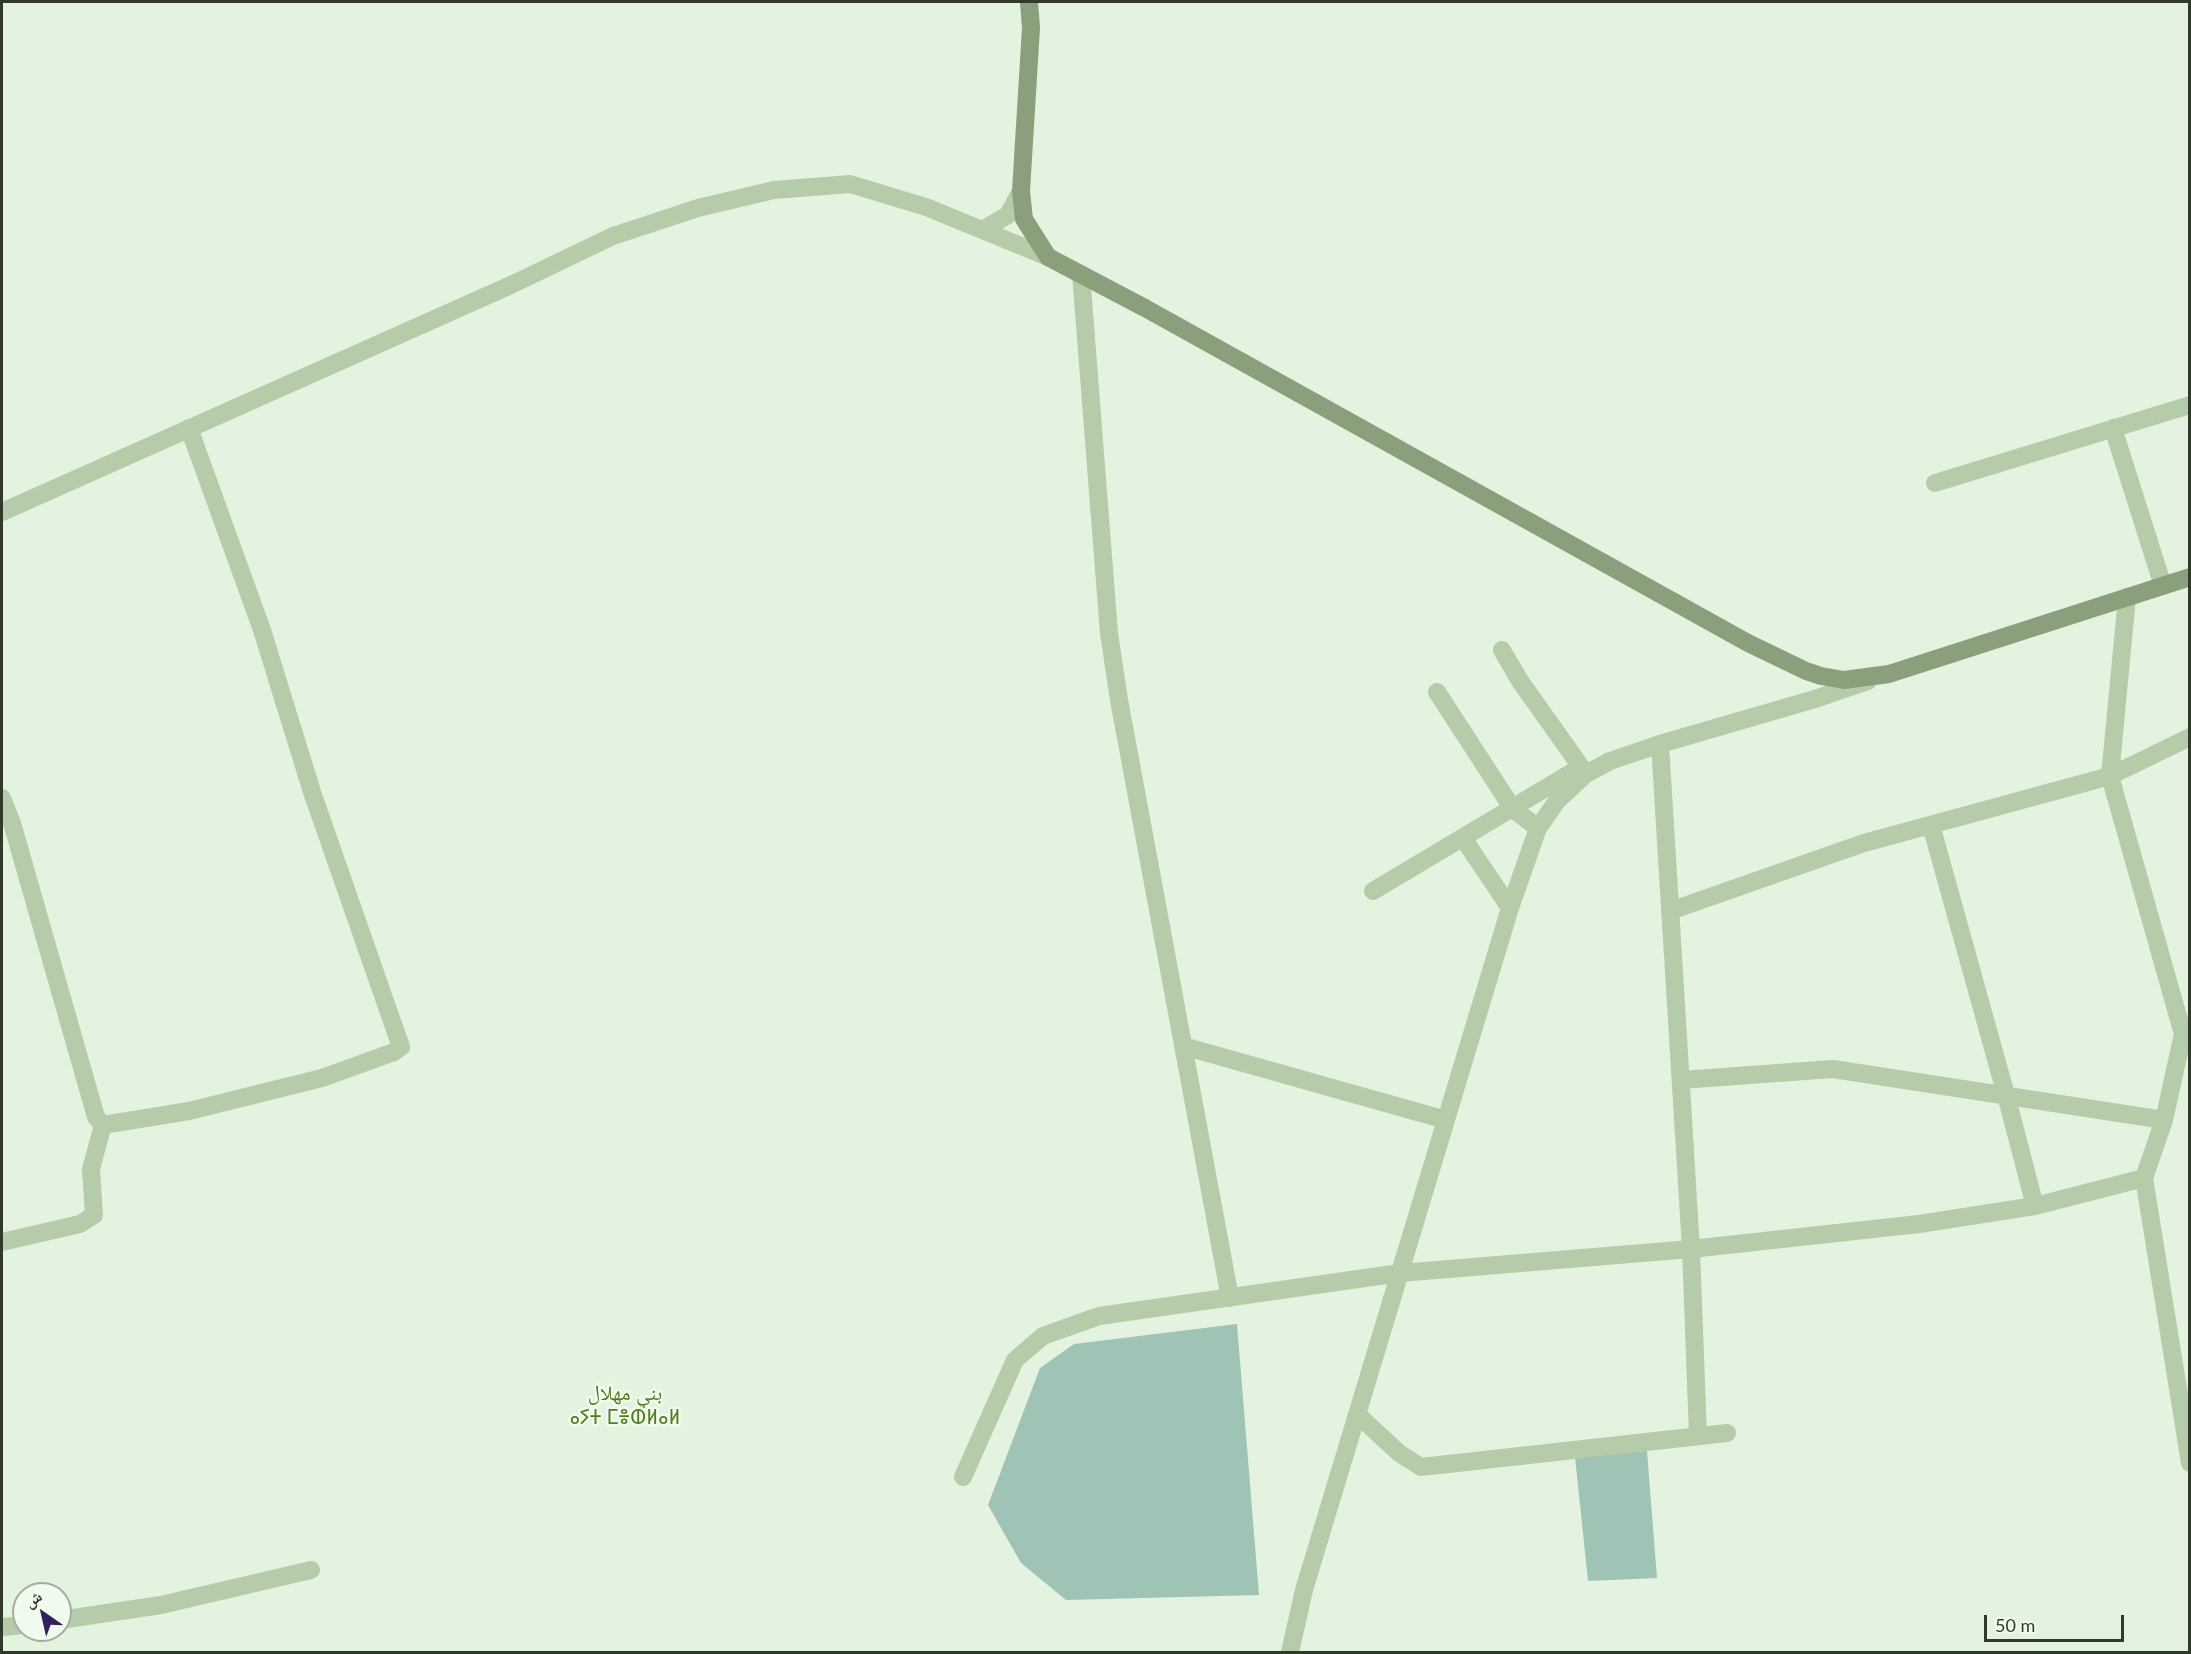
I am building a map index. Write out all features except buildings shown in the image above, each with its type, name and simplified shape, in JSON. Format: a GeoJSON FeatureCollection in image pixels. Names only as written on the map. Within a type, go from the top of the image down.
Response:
{"type":"FeatureCollection","features":[{"type":"Feature","properties":{"kind":"street"},"geometry":{"type":"LineString","coordinates":[[1029,2],[1031,28],[1021,191],[1024,219],[1048,257]]}},
{"type":"Feature","properties":{"kind":"street"},"geometry":{"type":"LineString","coordinates":[[2,512],[511,285],[613,236],[698,208],[774,190],[850,184],[926,207],[1048,257],[1748,644],[1806,671],[1844,680],[1889,674]]}},
{"type":"Feature","properties":{"kind":"street"},"geometry":{"type":"LineString","coordinates":[[984,230],[1008,214],[1021,191]]}},
{"type":"Feature","properties":{"kind":"street"},"geometry":{"type":"LineString","coordinates":[[1081,274],[1108,633],[1230,1298]]}},
{"type":"Feature","properties":{"kind":"street"},"geometry":{"type":"LineString","coordinates":[[1935,483],[2190,405]]}},
{"type":"Feature","properties":{"kind":"street"},"geometry":{"type":"LineString","coordinates":[[103,1125],[189,1111],[321,1078],[394,1052],[401,1047],[312,792],[262,630],[189,428]]}},
{"type":"Feature","properties":{"kind":"street"},"geometry":{"type":"LineString","coordinates":[[2113,428],[2163,586]]}},
{"type":"Feature","properties":{"kind":"street"},"geometry":{"type":"LineString","coordinates":[[1373,891],[1584,770],[1660,744],[1815,699],[2190,577]]}},
{"type":"Feature","properties":{"kind":"street"},"geometry":{"type":"LineString","coordinates":[[2127,597],[2110,776],[2183,1034],[2164,1120],[2144,1178],[2190,1463]]}},
{"type":"Feature","properties":{"kind":"street"},"geometry":{"type":"LineString","coordinates":[[1502,650],[1520,681],[1584,770]]}},
{"type":"Feature","properties":{"kind":"street"},"geometry":{"type":"LineString","coordinates":[[1806,671],[1815,699]]}},
{"type":"Feature","properties":{"kind":"street"},"geometry":{"type":"LineString","coordinates":[[1437,693],[1513,809],[1538,828]]}},
{"type":"Feature","properties":{"kind":"street"},"geometry":{"type":"LineString","coordinates":[[1670,911],[1864,843],[2110,776],[2190,736]]}},
{"type":"Feature","properties":{"kind":"street"},"geometry":{"type":"LineString","coordinates":[[1660,744],[1691,1248],[1698,1436]]}},
{"type":"Feature","properties":{"kind":"street"},"geometry":{"type":"LineString","coordinates":[[1290,1653],[1304,1590],[1510,908],[1538,828],[1557,801],[1584,770]]}},
{"type":"Feature","properties":{"kind":"street"},"geometry":{"type":"LineString","coordinates":[[2,798],[12,823],[96,1118],[103,1125]]}},
{"type":"Feature","properties":{"kind":"street"},"geometry":{"type":"LineString","coordinates":[[1931,825],[2035,1206]]}},
{"type":"Feature","properties":{"kind":"street"},"geometry":{"type":"LineString","coordinates":[[1463,838],[1510,908]]}},
{"type":"Feature","properties":{"kind":"street"},"geometry":{"type":"LineString","coordinates":[[1183,1046],[1446,1120]]}},
{"type":"Feature","properties":{"kind":"street"},"geometry":{"type":"LineString","coordinates":[[1681,1080],[1833,1069],[2164,1120]]}},
{"type":"Feature","properties":{"kind":"street"},"geometry":{"type":"LineString","coordinates":[[2,1242],[80,1224],[94,1215],[91,1169],[103,1125]]}},
{"type":"Feature","properties":{"kind":"street"},"geometry":{"type":"LineString","coordinates":[[963,1477],[1015,1360],[1043,1336],[1099,1316],[1400,1273],[1691,1248],[1919,1224],[2035,1206],[2144,1178]]}},
{"type":"Feature","properties":{"kind":"street"},"geometry":{"type":"LineString","coordinates":[[1357,1414],[1399,1453],[1421,1467],[1727,1433]]}},
{"type":"Feature","properties":{"kind":"street"},"geometry":{"type":"LineString","coordinates":[[72,1618],[161,1605],[311,1570]]}},
{"type":"Feature","properties":{"kind":"green space"},"geometry":{"type":"Polygon","coordinates":[[[1237,1324],[1259,1595],[1066,1600],[1021,1563],[988,1505],[1040,1368],[1074,1344],[1237,1324]]]}},
{"type":"Feature","properties":{"kind":"green space"},"geometry":{"type":"Polygon","coordinates":[[[1647,1451],[1657,1578],[1588,1581],[1575,1457],[1647,1451]]]}},
{"type":"Feature","properties":{"kind":"district","name":"بني مهلال ⴰⵢⵜ ⵎⴻⵀⵍⴰⵍ"},"geometry":{"type":"Point","coordinates":[625,1405]}}]}
